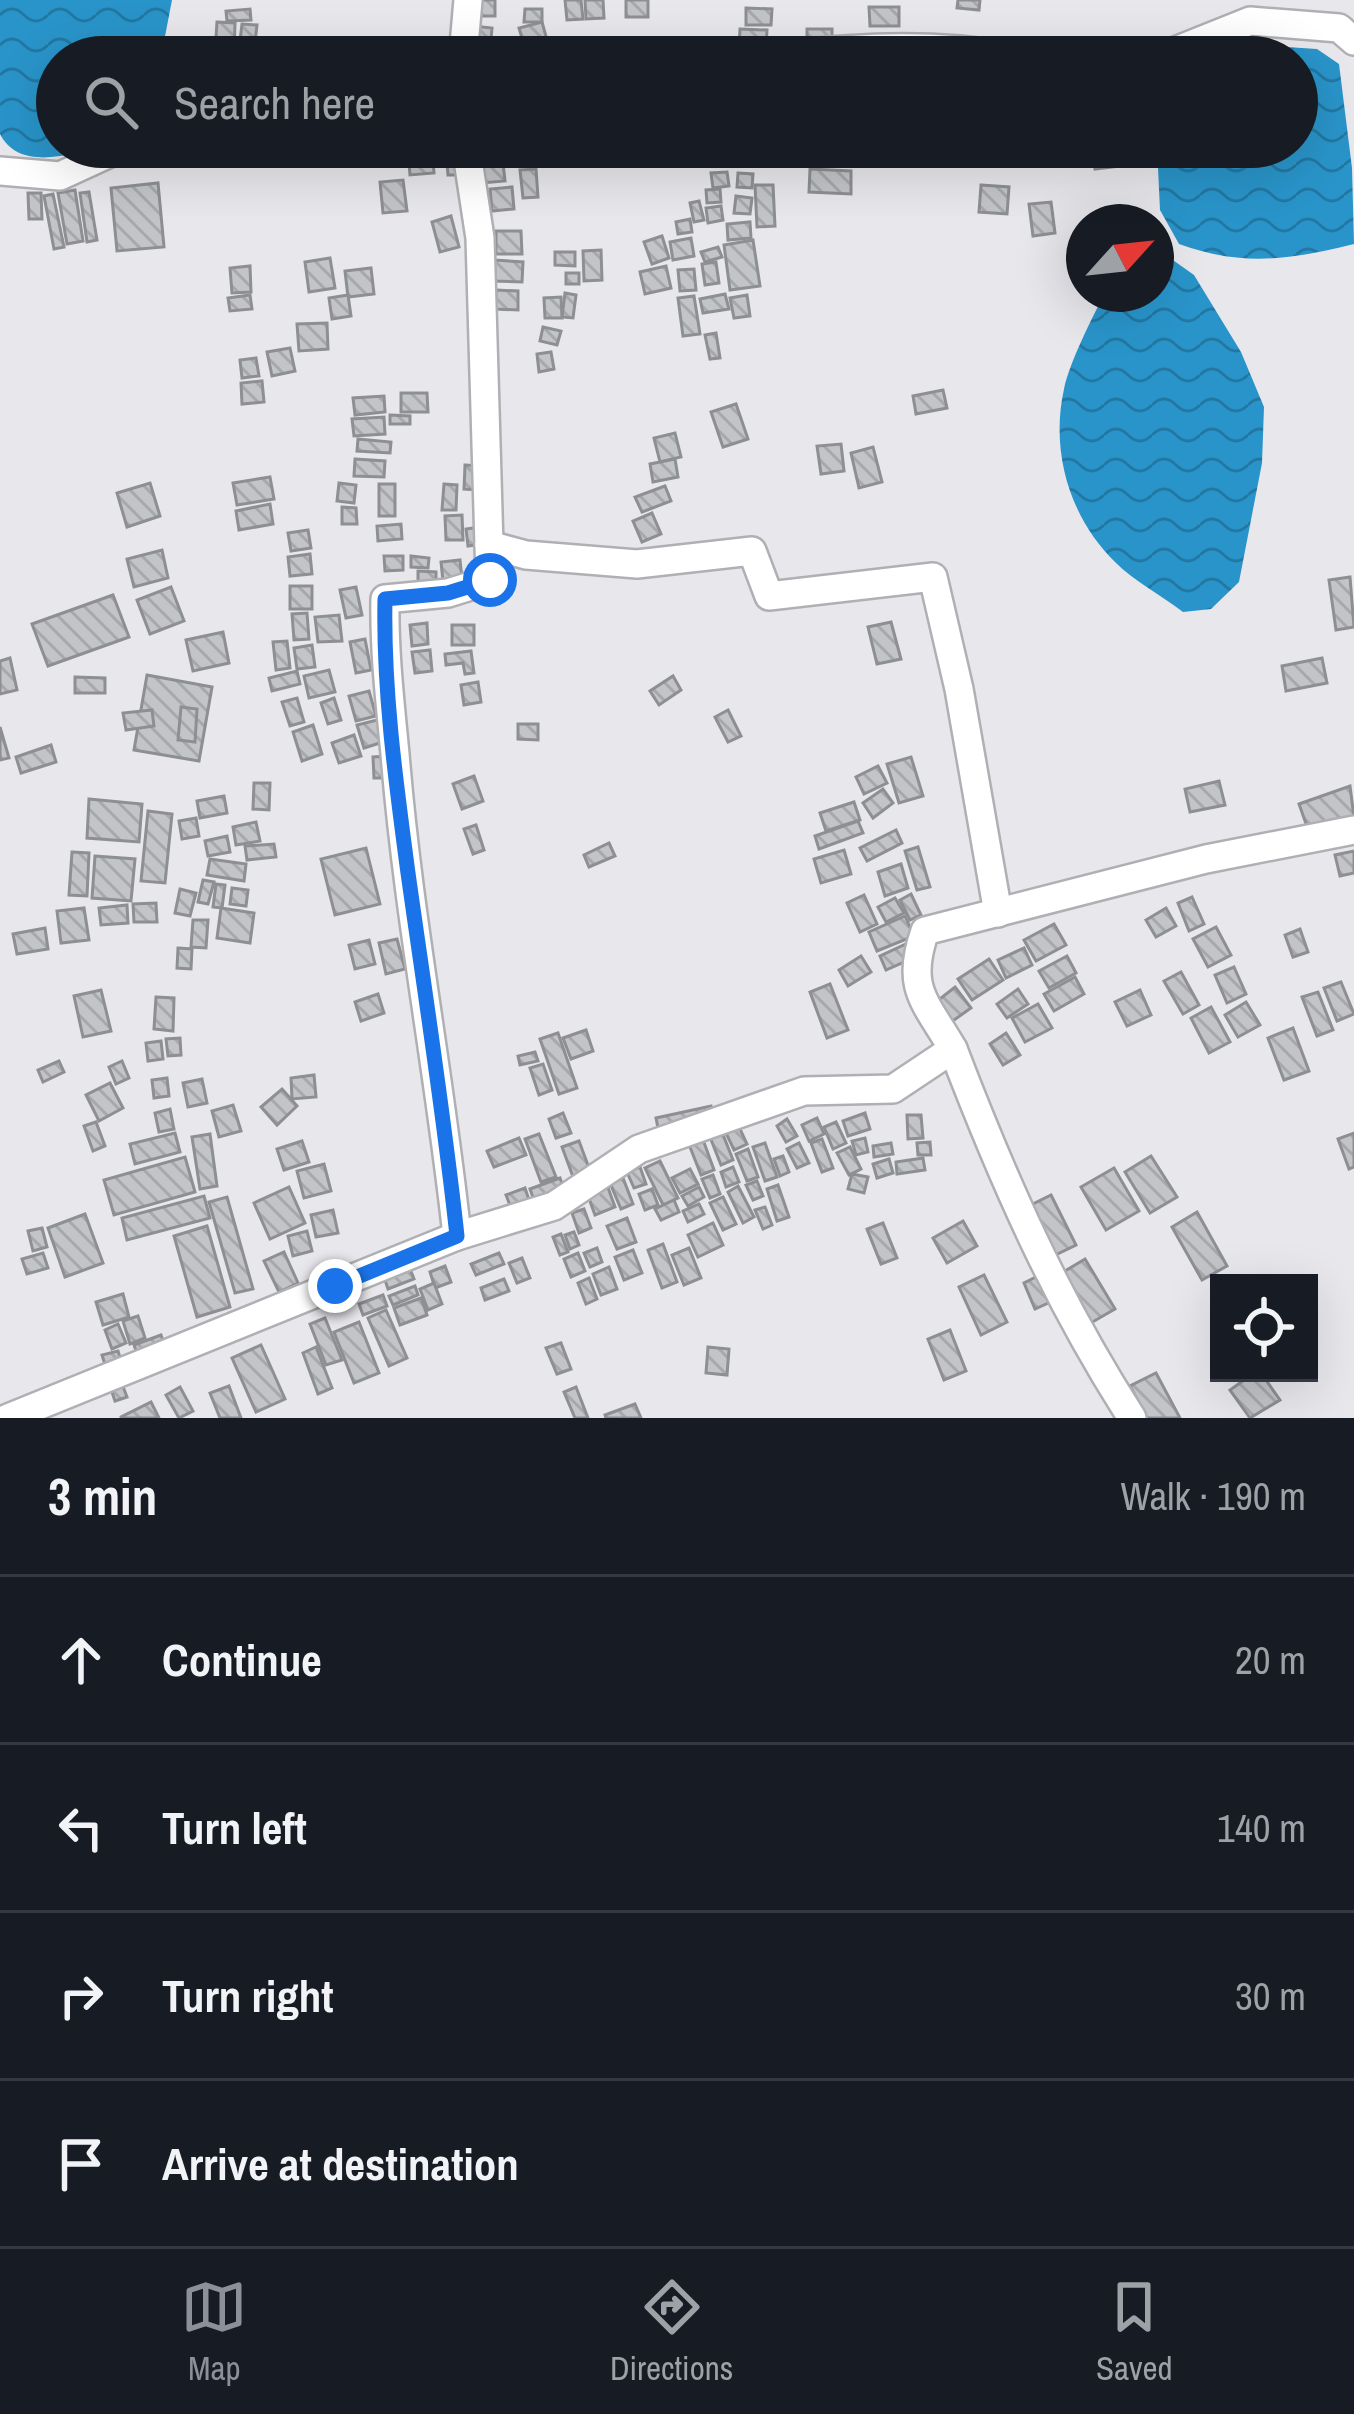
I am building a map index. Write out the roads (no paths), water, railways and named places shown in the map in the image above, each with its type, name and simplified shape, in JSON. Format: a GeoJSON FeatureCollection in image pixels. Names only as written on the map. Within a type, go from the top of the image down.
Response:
{"type":"FeatureCollection","features":[{"type":"Feature","properties":{"kind":"street"},"geometry":{"type":"LineString","coordinates":[[465,36],[468,0]]}},
{"type":"Feature","properties":{"kind":"street"},"geometry":{"type":"LineString","coordinates":[[1212,36],[1250,21],[1339,28],[1354,40]]}},
{"type":"Feature","properties":{"kind":"street"},"geometry":{"type":"LineString","coordinates":[[0,171],[60,176],[77,168]]}},
{"type":"Feature","properties":{"kind":"street"},"geometry":{"type":"LineString","coordinates":[[457,1236],[398,799],[384,648],[385,599],[448,593],[490,580],[480,238],[469,168]]}},
{"type":"Feature","properties":{"kind":"street"},"geometry":{"type":"LineString","coordinates":[[488,545],[526,555],[637,564],[752,551],[769,596],[933,577],[959,689],[998,913]]}},
{"type":"Feature","properties":{"kind":"street"},"geometry":{"type":"LineString","coordinates":[[1132,1418],[1040,1262],[953,1049],[915,985],[915,959],[925,932],[1206,859],[1354,830]]}},
{"type":"Feature","properties":{"kind":"street"},"geometry":{"type":"LineString","coordinates":[[8,1418],[457,1236],[554,1206],[639,1148],[804,1091],[893,1089],[953,1049]]}},
{"type":"Feature","properties":{"kind":"water"},"geometry":{"type":"Polygon","coordinates":[[[0,0],[172,0],[165,36],[36,36],[36,156],[19,153],[0,134],[0,0]]]}},
{"type":"Feature","properties":{"kind":"water"},"geometry":{"type":"Polygon","coordinates":[[[1318,50],[1339,64],[1352,168],[1354,244],[1266,259],[1224,256],[1179,244],[1174,235],[1174,204],[1160,204],[1158,168],[1318,168],[1318,50]]]}},
{"type":"Feature","properties":{"kind":"water"},"geometry":{"type":"Polygon","coordinates":[[[1174,261],[1194,275],[1241,352],[1264,407],[1262,463],[1239,582],[1211,609],[1183,612],[1131,575],[1099,545],[1075,505],[1062,460],[1060,413],[1081,341],[1095,312],[1174,312],[1174,261]]]}}]}
